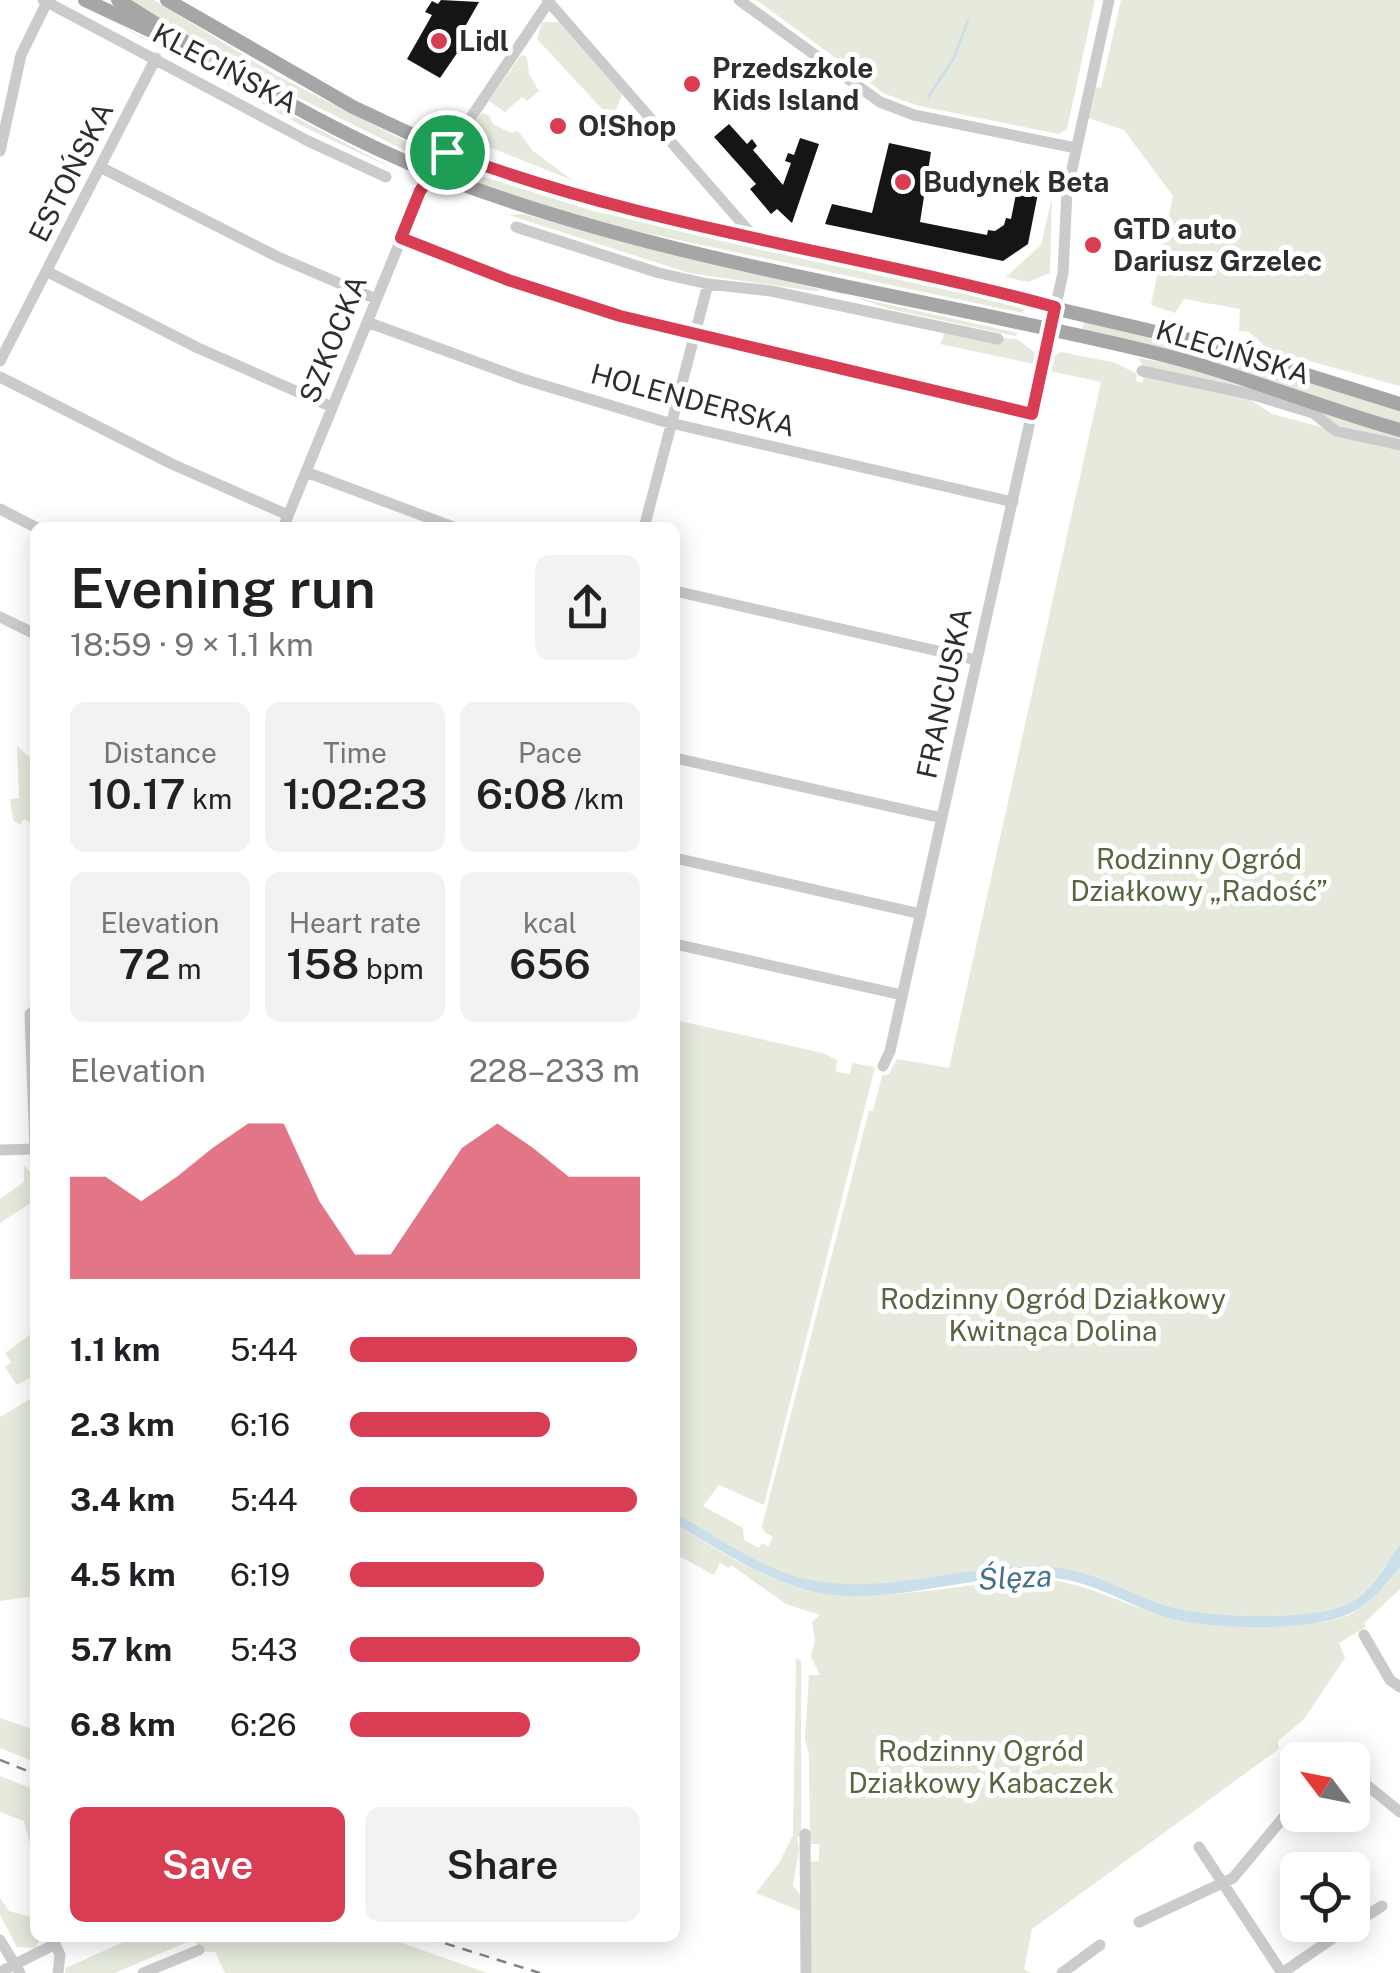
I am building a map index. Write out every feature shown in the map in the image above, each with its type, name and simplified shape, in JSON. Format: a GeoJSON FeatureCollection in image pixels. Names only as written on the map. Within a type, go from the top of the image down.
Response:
{"type":"FeatureCollection","features":[{"type":"Feature","properties":{"kind":"main road"},"geometry":{"type":"LineString","coordinates":[[85,0],[188,46]]}},
{"type":"Feature","properties":{"kind":"main road"},"geometry":{"type":"LineString","coordinates":[[118,0],[188,46]]}},
{"type":"Feature","properties":{"kind":"main road","name":"KLECIŃSKA"},"geometry":{"type":"LineString","coordinates":[[167,0],[186,5],[311,86],[447,152],[555,191],[1211,345],[1400,404]]}},
{"type":"Feature","properties":{"kind":"main road","name":"KLECIŃSKA"},"geometry":{"type":"LineString","coordinates":[[188,46],[305,113],[433,173],[614,232],[1172,358],[1400,430]]}},
{"type":"Feature","properties":{"kind":"street"},"geometry":{"type":"LineString","coordinates":[[548,0],[757,240]]}},
{"type":"Feature","properties":{"kind":"street","name":"SZKOCKA"},"geometry":{"type":"LineString","coordinates":[[285,522],[420,192],[548,0]]}},
{"type":"Feature","properties":{"kind":"street"},"geometry":{"type":"LineString","coordinates":[[739,0],[880,102],[914,115],[1076,148]]}},
{"type":"Feature","properties":{"kind":"street","name":"FRANCUSKA"},"geometry":{"type":"LineString","coordinates":[[883,1066],[921,914],[1055,307],[1065,258],[1066,203],[1109,0]]}},
{"type":"Feature","properties":{"kind":"street"},"geometry":{"type":"LineString","coordinates":[[0,150],[21,55],[45,1]]}},
{"type":"Feature","properties":{"kind":"street","name":"KLECIŃSKA"},"geometry":{"type":"LineString","coordinates":[[45,1],[313,143],[386,177]]}},
{"type":"Feature","properties":{"kind":"street","name":"ESTOŃSKA"},"geometry":{"type":"LineString","coordinates":[[0,361],[156,58]]}},
{"type":"Feature","properties":{"kind":"street"},"geometry":{"type":"LineString","coordinates":[[102,168],[245,241],[376,299]]}},
{"type":"Feature","properties":{"kind":"street"},"geometry":{"type":"LineString","coordinates":[[516,227],[613,259],[708,284],[770,291],[998,339]]}},
{"type":"Feature","properties":{"kind":"street"},"geometry":{"type":"LineString","coordinates":[[401,238],[578,304],[695,336],[1032,414]]}},
{"type":"Feature","properties":{"kind":"street"},"geometry":{"type":"LineString","coordinates":[[48,272],[198,348],[332,407]]}},
{"type":"Feature","properties":{"kind":"street"},"geometry":{"type":"LineString","coordinates":[[646,522],[708,284]]}},
{"type":"Feature","properties":{"kind":"street","name":"HOLENDERSKA"},"geometry":{"type":"LineString","coordinates":[[367,322],[528,381],[672,423],[1012,502]]}},
{"type":"Feature","properties":{"kind":"street"},"geometry":{"type":"LineString","coordinates":[[1142,371],[1254,395],[1313,413],[1336,431],[1400,444]]}},
{"type":"Feature","properties":{"kind":"street"},"geometry":{"type":"LineString","coordinates":[[0,378],[172,464],[288,514]]}},
{"type":"Feature","properties":{"kind":"street"},"geometry":{"type":"LineString","coordinates":[[306,472],[440,522]]}},
{"type":"Feature","properties":{"kind":"street"},"geometry":{"type":"LineString","coordinates":[[0,509],[30,524]]}},
{"type":"Feature","properties":{"kind":"street"},"geometry":{"type":"LineString","coordinates":[[680,592],[977,660]]}},
{"type":"Feature","properties":{"kind":"street"},"geometry":{"type":"LineString","coordinates":[[0,617],[30,632]]}},
{"type":"Feature","properties":{"kind":"street"},"geometry":{"type":"LineString","coordinates":[[680,759],[942,818]]}},
{"type":"Feature","properties":{"kind":"street"},"geometry":{"type":"LineString","coordinates":[[680,859],[921,914]]}},
{"type":"Feature","properties":{"kind":"street"},"geometry":{"type":"LineString","coordinates":[[680,945],[902,995]]}},
{"type":"Feature","properties":{"kind":"street"},"geometry":{"type":"LineString","coordinates":[[0,1150],[30,1149]]}},
{"type":"Feature","properties":{"kind":"street"},"geometry":{"type":"LineString","coordinates":[[1364,1635],[1390,1680],[1400,1688]]}},
{"type":"Feature","properties":{"kind":"street"},"geometry":{"type":"LineString","coordinates":[[1370,1787],[1400,1812]]}},
{"type":"Feature","properties":{"kind":"street"},"geometry":{"type":"LineString","coordinates":[[1140,1922],[1232,1878],[1280,1821]]}},
{"type":"Feature","properties":{"kind":"street"},"geometry":{"type":"LineString","coordinates":[[805,1843],[806,1973]]}},
{"type":"Feature","properties":{"kind":"street"},"geometry":{"type":"LineString","coordinates":[[1199,1847],[1282,1973],[1326,1942]]}},
{"type":"Feature","properties":{"kind":"street"},"geometry":{"type":"LineString","coordinates":[[1370,1913],[1382,1906]]}},
{"type":"Feature","properties":{"kind":"street"},"geometry":{"type":"LineString","coordinates":[[0,1940],[17,1968]]}},
{"type":"Feature","properties":{"kind":"street"},"geometry":{"type":"LineString","coordinates":[[0,1972],[17,1968],[55,1944],[60,1955],[58,1973]]}},
{"type":"Feature","properties":{"kind":"street"},"geometry":{"type":"LineString","coordinates":[[1062,1973],[1100,1945]]}},
{"type":"Feature","properties":{"kind":"street"},"geometry":{"type":"LineString","coordinates":[[144,1973],[199,1950]]}},
{"type":"Feature","properties":{"kind":"green space"},"geometry":{"type":"Polygon","coordinates":[[[128,0],[154,0],[276,75],[409,143],[406,151],[239,68],[128,0]]]}},
{"type":"Feature","properties":{"kind":"green space"},"geometry":{"type":"Polygon","coordinates":[[[756,0],[1095,0],[1067,129],[1059,134],[919,106],[885,94],[756,0]]]}},
{"type":"Feature","properties":{"kind":"green space"},"geometry":{"type":"Polygon","coordinates":[[[1121,0],[1400,0],[1400,386],[1269,350],[1249,332],[1239,331],[1240,309],[1184,299],[1175,313],[1151,305],[1173,196],[1124,130],[1088,118],[1095,87],[1101,88],[1121,0]]]}},
{"type":"Feature","properties":{"kind":"green space"},"geometry":{"type":"Polygon","coordinates":[[[95,12],[398,171],[304,127],[95,12]]]}},
{"type":"Feature","properties":{"kind":"green space"},"geometry":{"type":"Polygon","coordinates":[[[542,22],[559,22],[622,94],[616,110],[602,109],[537,39],[542,22]]]}},
{"type":"Feature","properties":{"kind":"green space"},"geometry":{"type":"Polygon","coordinates":[[[521,55],[527,57],[529,74],[539,91],[527,101],[522,97],[505,112],[489,101],[521,55]]]}},
{"type":"Feature","properties":{"kind":"green space"},"geometry":{"type":"Polygon","coordinates":[[[481,113],[511,133],[518,131],[533,151],[572,180],[477,142],[469,133],[481,113]]]}},
{"type":"Feature","properties":{"kind":"green space"},"geometry":{"type":"Polygon","coordinates":[[[472,173],[593,211],[1025,305],[1023,313],[603,224],[468,181],[472,173]]]}},
{"type":"Feature","properties":{"kind":"green space"},"geometry":{"type":"Polygon","coordinates":[[[1052,197],[1050,273],[1028,282],[1006,277],[1041,245],[1052,197]]]}},
{"type":"Feature","properties":{"kind":"green space"},"geometry":{"type":"Polygon","coordinates":[[[523,214],[824,290],[689,273],[509,215],[523,214]]]}},
{"type":"Feature","properties":{"kind":"green space"},"geometry":{"type":"Polygon","coordinates":[[[851,296],[1018,333],[1015,336],[890,309],[851,296]]]}},
{"type":"Feature","properties":{"kind":"green space"},"geometry":{"type":"Polygon","coordinates":[[[1084,322],[1266,367],[1400,409],[1400,423],[1082,330],[1084,322]]]}},
{"type":"Feature","properties":{"kind":"green space"},"geometry":{"type":"Polygon","coordinates":[[[945,333],[1017,339],[1037,354],[1034,364],[940,344],[945,333]]]}},
{"type":"Feature","properties":{"kind":"green space"},"geometry":{"type":"Polygon","coordinates":[[[1061,352],[1116,363],[1137,374],[1136,381],[1142,383],[1144,376],[1251,400],[1272,414],[1400,448],[1400,1544],[1379,1575],[1353,1601],[1314,1613],[1201,1613],[1159,1604],[1073,1570],[1028,1566],[899,1582],[835,1584],[803,1579],[770,1567],[680,1516],[680,1021],[823,1053],[837,1060],[836,1072],[850,1074],[852,1063],[875,1067],[764,1505],[719,1485],[703,1506],[743,1528],[744,1540],[759,1548],[762,1543],[768,1547],[773,1537],[762,1526],[869,1111],[873,1111],[882,1076],[889,1074],[897,1059],[949,1068],[1101,382],[1050,371],[1054,356],[1061,352]]]}},
{"type":"Feature","properties":{"kind":"green space"},"geometry":{"type":"Polygon","coordinates":[[[1138,358],[1172,364],[1400,435],[1400,440],[1335,425],[1144,367],[1138,358]]]}},
{"type":"Feature","properties":{"kind":"green space"},"geometry":{"type":"Polygon","coordinates":[[[17,746],[30,758],[30,822],[24,819],[20,825],[13,820],[10,799],[19,798],[17,746]]]}},
{"type":"Feature","properties":{"kind":"green space"},"geometry":{"type":"Polygon","coordinates":[[[24,1165],[30,1172],[30,1203],[0,1223],[0,1199],[24,1182],[24,1165]]]}},
{"type":"Feature","properties":{"kind":"green space"},"geometry":{"type":"Polygon","coordinates":[[[30,1335],[30,1378],[17,1385],[5,1367],[11,1362],[5,1353],[30,1335]]]}},
{"type":"Feature","properties":{"kind":"green space"},"geometry":{"type":"Polygon","coordinates":[[[30,1399],[30,1597],[0,1601],[0,1417],[30,1399]]]}},
{"type":"Feature","properties":{"kind":"green space","name":"Rodzinny Ogród Działkowy Kabaczek"},"geometry":{"type":"Polygon","coordinates":[[[680,1527],[760,1572],[796,1586],[838,1594],[921,1592],[1031,1578],[1084,1588],[1186,1622],[1288,1626],[1351,1614],[1378,1593],[1400,1566],[1400,1589],[1364,1623],[1366,1627],[1339,1643],[1345,1658],[1304,1719],[1278,1741],[1279,1749],[1032,1929],[1024,1969],[1031,1973],[809,1973],[807,1862],[819,1861],[819,1844],[810,1844],[809,1755],[805,1739],[809,1675],[820,1675],[811,1657],[815,1640],[812,1622],[820,1615],[786,1604],[731,1565],[729,1568],[720,1563],[714,1575],[680,1557],[680,1527]]]}},
{"type":"Feature","properties":{"kind":"green space"},"geometry":{"type":"Polygon","coordinates":[[[796,1658],[801,1661],[801,1836],[797,1837],[799,1850],[793,1885],[801,1896],[801,1911],[756,1893],[779,1863],[793,1835],[796,1658]]]}},
{"type":"Feature","properties":{"kind":"green space"},"geometry":{"type":"Polygon","coordinates":[[[0,1718],[30,1728],[30,1760],[0,1748],[0,1718]]]}},
{"type":"Feature","properties":{"kind":"green space"},"geometry":{"type":"Polygon","coordinates":[[[0,1776],[30,1788],[30,1844],[24,1821],[0,1812],[0,1776]]]}},
{"type":"Feature","properties":{"kind":"green space"},"geometry":{"type":"Polygon","coordinates":[[[0,1898],[9,1911],[30,1917],[30,1942],[39,1942],[35,1948],[17,1947],[0,1915],[0,1898]]]}},
{"type":"Feature","properties":{"kind":"green space"},"geometry":{"type":"Polygon","coordinates":[[[123,1942],[187,1942],[115,1973],[65,1973],[66,1968],[123,1942]]]}},
{"type":"Feature","properties":{"kind":"green space"},"geometry":{"type":"Polygon","coordinates":[[[196,1942],[399,1942],[487,1973],[225,1973],[215,1952],[201,1952],[196,1942]]]}},
{"type":"Feature","properties":{"kind":"water"},"geometry":{"type":"Polygon","coordinates":[[[680,1516],[758,1561],[811,1580],[873,1584],[998,1568],[1060,1568],[1098,1578],[1178,1609],[1258,1616],[1314,1613],[1353,1601],[1380,1575],[1400,1544],[1400,1566],[1384,1587],[1351,1613],[1310,1624],[1257,1627],[1181,1621],[1055,1578],[1000,1579],[889,1594],[834,1595],[792,1585],[680,1527],[680,1516]]]}},
{"type":"Feature","properties":{"kind":"building","name":"Lidl"},"geometry":{"type":"Polygon","coordinates":[[[441,0],[479,2],[458,39],[464,43],[440,78],[407,59],[432,15],[425,12],[432,1],[438,4],[441,0]]]}},
{"type":"Feature","properties":{"kind":"building"},"geometry":{"type":"Polygon","coordinates":[[[729,124],[747,144],[752,139],[757,146],[753,150],[783,185],[791,163],[785,161],[788,153],[794,155],[800,138],[819,144],[792,223],[777,209],[771,214],[750,189],[756,184],[714,137],[729,124]]]}},
{"type":"Feature","properties":{"kind":"building"},"geometry":{"type":"Polygon","coordinates":[[[889,143],[931,152],[920,222],[945,227],[987,235],[988,230],[995,231],[1006,218],[1011,219],[1021,169],[1042,173],[1028,244],[1003,261],[825,224],[832,204],[872,213],[889,143]]]}},
{"type":"Feature","properties":{"kind":"waterway"},"geometry":{"type":"LineString","coordinates":[[928,97],[954,58],[968,20]]}},
{"type":"Feature","properties":{"kind":"railway"},"geometry":{"type":"LineString","coordinates":[[0,1760],[30,1772]]}},
{"type":"Feature","properties":{"kind":"railway"},"geometry":{"type":"LineString","coordinates":[[441,1942],[540,1973]]}},
{"type":"Feature","properties":{"kind":"place","name":"Lidl"},"geometry":{"type":"Point","coordinates":[439,41]}},
{"type":"Feature","properties":{"kind":"place","name":"Przedszkole Kids Island"},"geometry":{"type":"Point","coordinates":[692,84]}},
{"type":"Feature","properties":{"kind":"place","name":"O!Shop"},"geometry":{"type":"Point","coordinates":[558,126]}},
{"type":"Feature","properties":{"kind":"place","name":"Budynek Beta"},"geometry":{"type":"Point","coordinates":[903,182]}},
{"type":"Feature","properties":{"kind":"place","name":"GTD auto Dariusz Grzelec"},"geometry":{"type":"Point","coordinates":[1093,245]}},
{"type":"Feature","properties":{"kind":"route"},"geometry":{"type":"LineString","coordinates":[[447,152],[555,191],[1055,307],[1032,414],[741,348],[620,316],[508,280],[401,238],[420,191],[447,152]]}},
{"type":"Feature","properties":{"kind":"park label","name":"Rodzinny Ogród Działkowy „Radość”"},"geometry":{"type":"Point","coordinates":[1199,875]}},
{"type":"Feature","properties":{"kind":"park label","name":"Rodzinny Ogród Działkowy Kwitnąca Dolina"},"geometry":{"type":"Point","coordinates":[1053,1315]}},
{"type":"Feature","properties":{"kind":"water label","name":"Ślęza"},"geometry":{"type":"Point","coordinates":[1015,1578]}}]}
